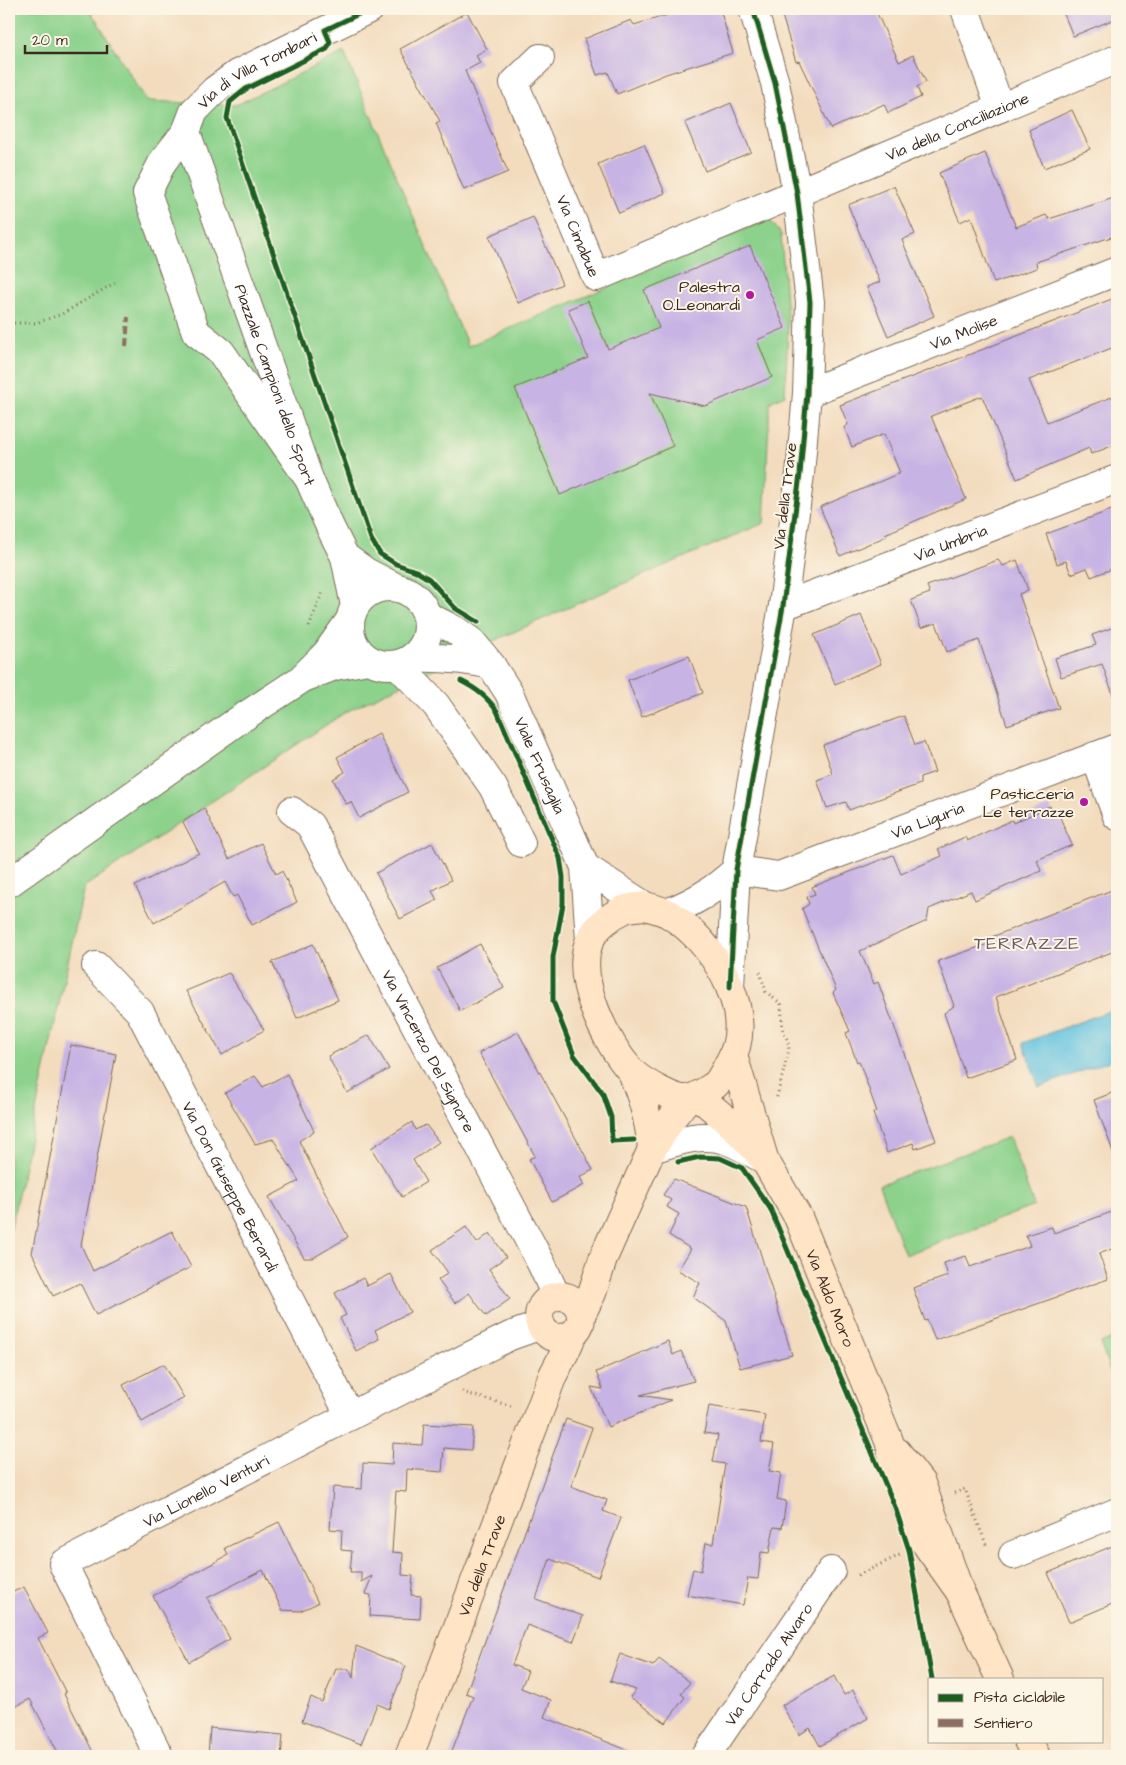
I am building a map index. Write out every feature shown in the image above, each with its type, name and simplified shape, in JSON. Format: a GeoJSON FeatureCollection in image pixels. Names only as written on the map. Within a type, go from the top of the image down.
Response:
{"type":"FeatureCollection","features":[{"type":"Feature","properties":{"kind":"main road"},"geometry":{"type":"LineString","coordinates":[[590,940],[605,922],[624,909],[656,910]]}},
{"type":"Feature","properties":{"kind":"main road","name":"Via della Trave"},"geometry":{"type":"LineString","coordinates":[[568,1310],[592,1293],[604,1256],[652,1149],[672,1118],[693,1097],[717,1083],[733,1055],[739,1032],[736,1008],[730,987],[712,953],[692,931],[656,910]]}},
{"type":"Feature","properties":{"kind":"main road","name":"Via della Trave"},"geometry":{"type":"LineString","coordinates":[[590,940],[586,961],[588,994],[607,1038],[632,1072],[644,1101],[650,1123],[652,1149]]}},
{"type":"Feature","properties":{"kind":"main road","name":"Via Aldo Moro"},"geometry":{"type":"LineString","coordinates":[[733,1055],[764,1159]]}},
{"type":"Feature","properties":{"kind":"main road","name":"Via della Trave"},"geometry":{"type":"LineString","coordinates":[[632,1072],[651,1086],[672,1096],[693,1097]]}},
{"type":"Feature","properties":{"kind":"main road","name":"Via Aldo Moro"},"geometry":{"type":"LineString","coordinates":[[693,1097],[735,1127],[764,1159],[798,1217],[889,1441],[905,1504],[914,1527],[960,1592],[1000,1678]]}},
{"type":"Feature","properties":{"kind":"main road","name":"Via della Trave"},"geometry":{"type":"LineString","coordinates":[[553,1375],[551,1349],[540,1316],[542,1307],[548,1300],[568,1310]]}},
{"type":"Feature","properties":{"kind":"main road","name":"Via della Trave"},"geometry":{"type":"LineString","coordinates":[[409,1756],[553,1375],[566,1350],[568,1310]]}},
{"type":"Feature","properties":{"kind":"main road"},"geometry":{"type":"LineString","coordinates":[[544,1329],[554,1337],[564,1337],[568,1310]]}},
{"type":"Feature","properties":{"kind":"main road"},"geometry":{"type":"LineString","coordinates":[[1029,1742],[1036,1756]]}},
{"type":"Feature","properties":{"kind":"street","name":"Via di Villa Tombari"},"geometry":{"type":"LineString","coordinates":[[186,132],[194,111],[214,90],[237,74],[369,9]]}},
{"type":"Feature","properties":{"kind":"street","name":"Via della Trave"},"geometry":{"type":"LineString","coordinates":[[730,987],[736,870],[783,606],[800,474],[807,393],[810,302],[797,193],[775,83],[753,9]]}},
{"type":"Feature","properties":{"kind":"street"},"geometry":{"type":"LineString","coordinates":[[965,9],[1000,108]]}},
{"type":"Feature","properties":{"kind":"street","name":"Via Cimabue"},"geometry":{"type":"LineString","coordinates":[[540,58],[514,83],[596,277],[797,193]]}},
{"type":"Feature","properties":{"kind":"street","name":"Via della Conciliazione"},"geometry":{"type":"LineString","coordinates":[[797,193],[1117,60]]}},
{"type":"Feature","properties":{"kind":"street","name":"Piazzale Campioni dello Sport"},"geometry":{"type":"LineString","coordinates":[[186,132],[309,478]]}},
{"type":"Feature","properties":{"kind":"street","name":"Piazzale Campioni dello Sport"},"geometry":{"type":"LineString","coordinates":[[186,132],[163,161],[147,193],[196,332],[221,352],[309,478]]}},
{"type":"Feature","properties":{"kind":"street","name":"Via Molise"},"geometry":{"type":"LineString","coordinates":[[807,393],[1117,271]]}},
{"type":"Feature","properties":{"kind":"street"},"geometry":{"type":"LineString","coordinates":[[309,478],[344,557],[352,613],[350,636],[357,650],[368,660],[383,665],[442,657],[468,659],[492,665]]}},
{"type":"Feature","properties":{"kind":"street","name":"Via Umbria"},"geometry":{"type":"LineString","coordinates":[[783,606],[1117,479]]}},
{"type":"Feature","properties":{"kind":"street"},"geometry":{"type":"LineString","coordinates":[[344,557],[366,572],[394,587],[410,592],[421,602],[427,616],[428,632],[423,646],[405,661]]}},
{"type":"Feature","properties":{"kind":"street"},"geometry":{"type":"LineString","coordinates":[[300,680],[326,654],[365,594],[379,588],[394,587]]}},
{"type":"Feature","properties":{"kind":"street","name":"Viale Frusaglia"},"geometry":{"type":"LineString","coordinates":[[427,616],[455,630],[472,642],[492,665],[509,693],[585,867],[590,940]]}},
{"type":"Feature","properties":{"kind":"street"},"geometry":{"type":"LineString","coordinates":[[9,883],[236,722],[300,680],[335,666],[368,660]]}},
{"type":"Feature","properties":{"kind":"street"},"geometry":{"type":"LineString","coordinates":[[405,661],[493,787],[521,843]]}},
{"type":"Feature","properties":{"kind":"street"},"geometry":{"type":"LineString","coordinates":[[1106,752],[1117,816]]}},
{"type":"Feature","properties":{"kind":"street","name":"Via Liguria"},"geometry":{"type":"LineString","coordinates":[[736,870],[779,876],[1106,752]]}},
{"type":"Feature","properties":{"kind":"street","name":"Via Vincenzo Del Signore"},"geometry":{"type":"LineString","coordinates":[[292,811],[310,825],[542,1266],[568,1310]]}},
{"type":"Feature","properties":{"kind":"street"},"geometry":{"type":"LineString","coordinates":[[585,867],[656,910],[690,903],[716,888],[736,870]]}},
{"type":"Feature","properties":{"kind":"street","name":"Via Don Giuseppe Berardi"},"geometry":{"type":"LineString","coordinates":[[96,966],[140,1012],[350,1416]]}},
{"type":"Feature","properties":{"kind":"street"},"geometry":{"type":"LineString","coordinates":[[652,1149],[703,1136],[725,1140],[764,1159]]}},
{"type":"Feature","properties":{"kind":"street","name":"Via Lionello Venturi"},"geometry":{"type":"LineString","coordinates":[[159,1756],[63,1564],[510,1336],[544,1329]]}},
{"type":"Feature","properties":{"kind":"street"},"geometry":{"type":"LineString","coordinates":[[1013,1554],[1117,1512]]}},
{"type":"Feature","properties":{"kind":"street","name":"Via Corrado Alvaro"},"geometry":{"type":"LineString","coordinates":[[706,1756],[831,1571]]}},
{"type":"Feature","properties":{"kind":"path"},"geometry":{"type":"LineString","coordinates":[[9,323],[36,323],[62,314],[116,282]]}},
{"type":"Feature","properties":{"kind":"path"},"geometry":{"type":"LineString","coordinates":[[308,629],[325,587]]}},
{"type":"Feature","properties":{"kind":"path"},"geometry":{"type":"LineString","coordinates":[[758,965],[766,992],[781,1004],[782,1031],[788,1041],[789,1050],[774,1109]]}},
{"type":"Feature","properties":{"kind":"path"},"geometry":{"type":"LineString","coordinates":[[422,1380],[538,1414]]}},
{"type":"Feature","properties":{"kind":"path"},"geometry":{"type":"LineString","coordinates":[[948,1496],[965,1489],[993,1562],[1013,1554]]}},
{"type":"Feature","properties":{"kind":"path"},"geometry":{"type":"LineString","coordinates":[[831,1571],[846,1581],[900,1555]]}},
{"type":"Feature","properties":{"kind":"green space"},"geometry":{"type":"Polygon","coordinates":[[[9,9],[89,9],[96,20],[99,21],[98,23],[147,101],[236,105],[344,52],[468,346],[769,219],[781,234],[788,329],[785,395],[770,402],[764,523],[500,638],[344,713],[84,887],[9,1236],[9,9]]]}},
{"type":"Feature","properties":{"kind":"green space"},"geometry":{"type":"Polygon","coordinates":[[[1009,1137],[1034,1206],[905,1255],[879,1185],[1009,1137]]]}},
{"type":"Feature","properties":{"kind":"green space"},"geometry":{"type":"Polygon","coordinates":[[[1117,1337],[1117,1390],[1100,1343],[1117,1337]]]}},
{"type":"Feature","properties":{"kind":"water"},"geometry":{"type":"Polygon","coordinates":[[[1117,1008],[1117,1058],[1039,1087],[1023,1043],[1117,1008]]]}},
{"type":"Feature","properties":{"kind":"building"},"geometry":{"type":"Polygon","coordinates":[[[688,9],[720,9],[733,53],[666,74],[617,94],[608,72],[597,75],[584,39],[631,20],[634,25],[688,9]]]}},
{"type":"Feature","properties":{"kind":"building"},"geometry":{"type":"Polygon","coordinates":[[[780,9],[875,9],[899,62],[913,55],[926,82],[917,87],[921,97],[888,113],[884,104],[831,129],[799,61],[796,62],[780,9]]]}},
{"type":"Feature","properties":{"kind":"building"},"geometry":{"type":"Polygon","coordinates":[[[1062,9],[1117,9],[1117,18],[1073,36],[1062,9]]]}},
{"type":"Feature","properties":{"kind":"building"},"geometry":{"type":"Polygon","coordinates":[[[467,12],[487,49],[476,55],[480,63],[465,71],[508,172],[464,190],[436,123],[440,121],[400,49],[467,12]]]}},
{"type":"Feature","properties":{"kind":"building"},"geometry":{"type":"Polygon","coordinates":[[[731,103],[751,152],[705,171],[685,123],[731,103]]]}},
{"type":"Feature","properties":{"kind":"building"},"geometry":{"type":"Polygon","coordinates":[[[1072,110],[1090,149],[1044,168],[1029,130],[1072,110]]]}},
{"type":"Feature","properties":{"kind":"building"},"geometry":{"type":"Polygon","coordinates":[[[644,144],[665,193],[619,213],[598,164],[644,144]]]}},
{"type":"Feature","properties":{"kind":"building"},"geometry":{"type":"Polygon","coordinates":[[[985,153],[1016,227],[1046,215],[1049,219],[1117,197],[1117,235],[1036,262],[1037,268],[994,283],[971,217],[960,222],[939,173],[985,153]]]}},
{"type":"Feature","properties":{"kind":"building"},"geometry":{"type":"Polygon","coordinates":[[[894,186],[915,234],[902,240],[934,316],[888,336],[867,287],[880,282],[848,205],[894,186]]]}},
{"type":"Feature","properties":{"kind":"building"},"geometry":{"type":"Polygon","coordinates":[[[533,217],[562,284],[518,303],[489,236],[533,217]]]}},
{"type":"Feature","properties":{"kind":"building"},"geometry":{"type":"Polygon","coordinates":[[[750,246],[785,328],[757,340],[772,377],[705,406],[650,393],[673,446],[560,495],[515,388],[588,358],[568,309],[588,301],[608,349],[659,328],[644,290],[750,246]]]}},
{"type":"Feature","properties":{"kind":"building"},"geometry":{"type":"Polygon","coordinates":[[[1117,297],[1117,346],[1029,380],[1047,422],[1117,395],[1117,444],[1091,454],[1089,448],[1017,479],[982,396],[931,416],[966,499],[840,556],[820,507],[900,473],[884,434],[852,447],[844,427],[848,425],[840,405],[1117,297]]]}},
{"type":"Feature","properties":{"kind":"building"},"geometry":{"type":"Polygon","coordinates":[[[1117,508],[1117,567],[1091,577],[1087,568],[1071,574],[1066,561],[1057,564],[1046,534],[1117,508]]]}},
{"type":"Feature","properties":{"kind":"building"},"geometry":{"type":"Polygon","coordinates":[[[998,560],[1003,566],[1017,560],[1028,590],[1019,594],[1059,708],[1007,725],[979,640],[947,652],[936,623],[921,628],[911,600],[930,593],[927,586],[998,560]]]}},
{"type":"Feature","properties":{"kind":"building"},"geometry":{"type":"Polygon","coordinates":[[[861,615],[881,664],[835,684],[814,635],[861,615]]]}},
{"type":"Feature","properties":{"kind":"building"},"geometry":{"type":"Polygon","coordinates":[[[1117,626],[1117,696],[1114,697],[1102,664],[1061,677],[1055,658],[1096,645],[1092,635],[1117,626]]]}},
{"type":"Feature","properties":{"kind":"building"},"geometry":{"type":"Polygon","coordinates":[[[689,656],[703,693],[642,717],[628,680],[689,656]]]}},
{"type":"Feature","properties":{"kind":"building"},"geometry":{"type":"Polygon","coordinates":[[[904,716],[915,745],[924,742],[935,772],[920,777],[920,784],[849,810],[846,802],[827,808],[817,780],[833,774],[823,745],[904,716]]]}},
{"type":"Feature","properties":{"kind":"building"},"geometry":{"type":"Polygon","coordinates":[[[379,734],[408,792],[359,818],[351,802],[346,804],[333,779],[345,772],[337,757],[379,734]]]}},
{"type":"Feature","properties":{"kind":"building"},"geometry":{"type":"Polygon","coordinates":[[[1050,806],[1054,817],[1059,815],[1072,845],[1037,860],[1041,871],[975,900],[971,891],[929,909],[927,921],[860,951],[874,984],[878,982],[936,1141],[915,1149],[913,1143],[887,1153],[873,1113],[877,1112],[859,1061],[857,1062],[846,1033],[850,1031],[833,993],[836,990],[802,909],[809,904],[807,897],[815,894],[812,887],[893,855],[901,874],[942,856],[938,849],[965,837],[967,841],[1012,820],[1013,823],[1050,806]]]}},
{"type":"Feature","properties":{"kind":"building"},"geometry":{"type":"Polygon","coordinates":[[[204,808],[229,859],[261,843],[276,874],[282,871],[297,902],[252,925],[237,895],[233,897],[225,882],[154,923],[135,886],[199,853],[183,822],[204,808]]]}},
{"type":"Feature","properties":{"kind":"building"},"geometry":{"type":"Polygon","coordinates":[[[432,843],[451,880],[432,891],[437,900],[400,919],[376,873],[432,843]]]}},
{"type":"Feature","properties":{"kind":"building"},"geometry":{"type":"Polygon","coordinates":[[[1117,888],[1117,950],[996,997],[1017,1060],[966,1078],[944,1013],[954,1006],[938,961],[991,943],[989,938],[1117,888]]]}},
{"type":"Feature","properties":{"kind":"building"},"geometry":{"type":"Polygon","coordinates":[[[313,944],[338,1000],[297,1018],[272,962],[313,944]]]}},
{"type":"Feature","properties":{"kind":"building"},"geometry":{"type":"Polygon","coordinates":[[[480,944],[504,988],[460,1011],[437,968],[480,944]]]}},
{"type":"Feature","properties":{"kind":"building"},"geometry":{"type":"Polygon","coordinates":[[[229,973],[264,1030],[222,1055],[186,991],[229,973]]]}},
{"type":"Feature","properties":{"kind":"building"},"geometry":{"type":"Polygon","coordinates":[[[518,1032],[593,1170],[580,1177],[584,1185],[552,1202],[529,1159],[535,1156],[479,1053],[518,1032]]]}},
{"type":"Feature","properties":{"kind":"building"},"geometry":{"type":"Polygon","coordinates":[[[369,1035],[389,1069],[347,1093],[328,1056],[369,1035]]]}},
{"type":"Feature","properties":{"kind":"building"},"geometry":{"type":"Polygon","coordinates":[[[71,1045],[116,1054],[81,1245],[93,1271],[172,1231],[191,1267],[96,1315],[80,1283],[53,1296],[32,1253],[71,1045]]]}},
{"type":"Feature","properties":{"kind":"building"},"geometry":{"type":"Polygon","coordinates":[[[287,1074],[314,1131],[299,1141],[348,1237],[313,1258],[304,1258],[269,1197],[299,1181],[273,1139],[255,1144],[225,1093],[255,1076],[263,1087],[287,1074]]]}},
{"type":"Feature","properties":{"kind":"building"},"geometry":{"type":"Polygon","coordinates":[[[1117,1091],[1117,1157],[1115,1157],[1094,1100],[1117,1091]]]}},
{"type":"Feature","properties":{"kind":"building"},"geometry":{"type":"Polygon","coordinates":[[[412,1122],[415,1130],[426,1125],[439,1142],[413,1160],[426,1182],[402,1197],[371,1148],[412,1122]]]}},
{"type":"Feature","properties":{"kind":"building"},"geometry":{"type":"Polygon","coordinates":[[[674,1179],[746,1207],[792,1355],[740,1368],[726,1321],[693,1297],[700,1283],[678,1270],[691,1249],[669,1235],[679,1214],[667,1207],[671,1200],[663,1195],[674,1179]]]}},
{"type":"Feature","properties":{"kind":"building"},"geometry":{"type":"Polygon","coordinates":[[[1117,1210],[1117,1247],[1099,1254],[1108,1279],[935,1340],[927,1320],[925,1321],[913,1288],[948,1276],[944,1263],[966,1256],[970,1267],[1030,1246],[1026,1235],[1052,1227],[1054,1233],[1117,1210]]]}},
{"type":"Feature","properties":{"kind":"building"},"geometry":{"type":"Polygon","coordinates":[[[466,1227],[477,1243],[490,1233],[506,1257],[489,1269],[510,1299],[486,1316],[469,1293],[455,1303],[438,1280],[448,1273],[432,1250],[466,1227]]]}},
{"type":"Feature","properties":{"kind":"building"},"geometry":{"type":"Polygon","coordinates":[[[391,1274],[410,1312],[375,1330],[379,1339],[356,1351],[340,1318],[346,1315],[335,1293],[363,1278],[367,1286],[391,1274]]]}},
{"type":"Feature","properties":{"kind":"building"},"geometry":{"type":"Polygon","coordinates":[[[668,1341],[673,1355],[681,1351],[694,1381],[640,1395],[671,1400],[608,1427],[591,1387],[603,1389],[596,1372],[668,1341]]]}},
{"type":"Feature","properties":{"kind":"building"},"geometry":{"type":"Polygon","coordinates":[[[164,1364],[184,1398],[142,1422],[123,1385],[164,1364]]]}},
{"type":"Feature","properties":{"kind":"building"},"geometry":{"type":"Polygon","coordinates":[[[709,1406],[765,1415],[761,1442],[774,1444],[769,1471],[781,1473],[777,1499],[786,1501],[782,1528],[774,1527],[769,1553],[761,1552],[758,1579],[748,1578],[743,1605],[687,1595],[693,1569],[701,1571],[706,1543],[713,1544],[725,1464],[713,1462],[718,1435],[704,1433],[709,1406]]]}},
{"type":"Feature","properties":{"kind":"building"},"geometry":{"type":"Polygon","coordinates":[[[566,1419],[592,1428],[571,1486],[607,1500],[603,1511],[621,1518],[598,1577],[550,1559],[536,1599],[583,1616],[573,1642],[527,1625],[512,1665],[528,1671],[521,1688],[551,1700],[544,1717],[640,1755],[450,1756],[473,1696],[466,1693],[566,1419]]]}},
{"type":"Feature","properties":{"kind":"building"},"geometry":{"type":"Polygon","coordinates":[[[424,1424],[473,1427],[471,1450],[444,1448],[442,1472],[407,1469],[406,1492],[396,1491],[392,1552],[403,1553],[402,1575],[413,1576],[411,1595],[421,1596],[420,1619],[370,1616],[371,1595],[365,1594],[372,1576],[361,1582],[361,1572],[350,1572],[352,1551],[341,1550],[342,1530],[330,1529],[333,1487],[362,1489],[363,1463],[392,1465],[393,1443],[422,1445],[424,1424]]]}},
{"type":"Feature","properties":{"kind":"building"},"geometry":{"type":"Polygon","coordinates":[[[279,1522],[318,1603],[300,1611],[282,1610],[263,1570],[207,1598],[230,1639],[189,1662],[153,1596],[228,1555],[225,1548],[279,1522]]]}},
{"type":"Feature","properties":{"kind":"building"},"geometry":{"type":"Polygon","coordinates":[[[1117,1544],[1117,1602],[1069,1622],[1048,1573],[1117,1544]]]}},
{"type":"Feature","properties":{"kind":"building"},"geometry":{"type":"Polygon","coordinates":[[[24,1587],[48,1633],[38,1638],[95,1756],[60,1756],[30,1699],[9,1710],[9,1594],[24,1587]]]}},
{"type":"Feature","properties":{"kind":"building"},"geometry":{"type":"Polygon","coordinates":[[[356,1646],[406,1666],[389,1709],[377,1704],[361,1744],[302,1721],[311,1697],[322,1702],[336,1669],[349,1669],[353,1678],[356,1646]]]}},
{"type":"Feature","properties":{"kind":"building"},"geometry":{"type":"Polygon","coordinates":[[[620,1654],[653,1666],[659,1659],[690,1682],[681,1694],[685,1697],[666,1723],[630,1697],[636,1690],[610,1681],[620,1654]]]}},
{"type":"Feature","properties":{"kind":"building"},"geometry":{"type":"Polygon","coordinates":[[[834,1676],[844,1695],[853,1690],[868,1718],[820,1746],[810,1728],[799,1735],[782,1705],[834,1676]]]}},
{"type":"Feature","properties":{"kind":"building"},"geometry":{"type":"Polygon","coordinates":[[[210,1728],[283,1735],[281,1756],[208,1756],[210,1728]]]}},
{"type":"Feature","properties":{"kind":"marked path"},"geometry":{"type":"LineString","coordinates":[[126,346],[128,317]]}},
{"type":"Feature","properties":{"kind":"cycle path"},"geometry":{"type":"LineString","coordinates":[[369,9],[325,30],[330,42],[327,49],[246,89],[230,102],[227,118],[371,539],[380,554],[396,564],[416,571],[429,579],[455,608],[478,622]]}},
{"type":"Feature","properties":{"kind":"cycle path"},"geometry":{"type":"LineString","coordinates":[[730,987],[736,870],[783,606],[800,474],[807,393],[810,302],[797,193],[775,83],[753,9]]}},
{"type":"Feature","properties":{"kind":"cycle path"},"geometry":{"type":"LineString","coordinates":[[461,681],[481,694],[497,711],[560,858],[563,877],[563,904],[553,957],[553,1001],[574,1055],[603,1094],[611,1117],[612,1141],[634,1140]]}},
{"type":"Feature","properties":{"kind":"cycle path"},"geometry":{"type":"LineString","coordinates":[[678,1162],[700,1157],[720,1158],[742,1168],[770,1208],[895,1507],[909,1550],[932,1678]]}},
{"type":"Feature","properties":{"kind":"place","name":"Palestra O.Leonardi"},"geometry":{"type":"Point","coordinates":[750,295]}},
{"type":"Feature","properties":{"kind":"place","name":"Pasticceria Le terrazze"},"geometry":{"type":"Point","coordinates":[1084,802]}},
{"type":"Feature","properties":{"kind":"district","name":"TERRAZZE"},"geometry":{"type":"Point","coordinates":[1027,943]}}]}
